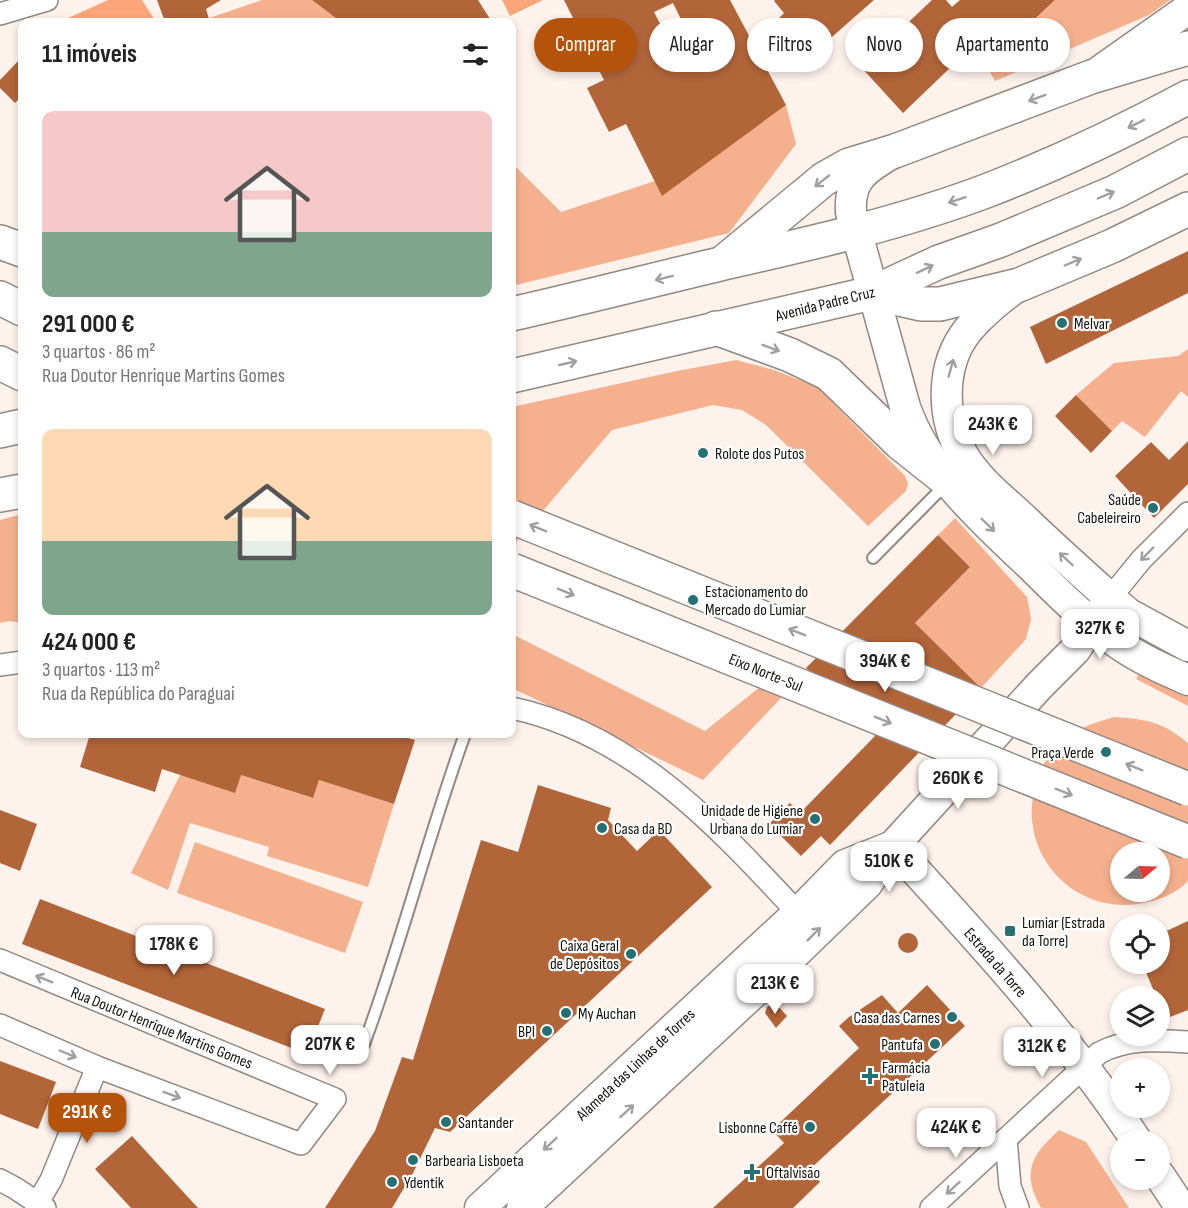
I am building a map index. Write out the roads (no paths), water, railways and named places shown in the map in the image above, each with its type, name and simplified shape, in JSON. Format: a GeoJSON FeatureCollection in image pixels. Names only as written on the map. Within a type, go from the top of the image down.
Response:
{"type":"FeatureCollection","features":[{"type":"Feature","properties":{"kind":"highway"},"geometry":{"type":"LineString","coordinates":[[721,264],[835,172],[849,165],[895,151],[1091,77],[1188,48]]}},
{"type":"Feature","properties":{"kind":"highway"},"geometry":{"type":"LineString","coordinates":[[519,311],[901,219],[986,191],[1132,127],[1188,97]]}},
{"type":"Feature","properties":{"kind":"highway","name":"Avenida Padre Cruz"},"geometry":{"type":"LineString","coordinates":[[516,375],[872,293],[939,262],[1001,240],[1115,192],[1188,154]]}},
{"type":"Feature","properties":{"kind":"highway"},"geometry":{"type":"LineString","coordinates":[[872,293],[921,304],[940,304],[1020,285],[1112,246],[1188,209]]}},
{"type":"Feature","properties":{"kind":"highway"},"geometry":{"type":"LineString","coordinates":[[0,242],[18,249]]}},
{"type":"Feature","properties":{"kind":"highway"},"geometry":{"type":"LineString","coordinates":[[0,298],[18,307]]}},
{"type":"Feature","properties":{"kind":"highway"},"geometry":{"type":"LineString","coordinates":[[716,328],[790,355],[829,374],[900,443],[949,482]]}},
{"type":"Feature","properties":{"kind":"highway"},"geometry":{"type":"LineString","coordinates":[[0,363],[18,372]]}},
{"type":"Feature","properties":{"kind":"highway"},"geometry":{"type":"LineString","coordinates":[[0,432],[18,427]]}},
{"type":"Feature","properties":{"kind":"highway"},"geometry":{"type":"LineString","coordinates":[[0,495],[18,492]]}},
{"type":"Feature","properties":{"kind":"highway"},"geometry":{"type":"LineString","coordinates":[[516,519],[1188,789]]}},
{"type":"Feature","properties":{"kind":"highway","name":"Eixo Norte-Sul"},"geometry":{"type":"LineString","coordinates":[[516,572],[1188,842]]}},
{"type":"Feature","properties":{"kind":"main road"},"geometry":{"type":"LineString","coordinates":[[1091,77],[1188,9]]}},
{"type":"Feature","properties":{"kind":"main road"},"geometry":{"type":"LineString","coordinates":[[895,151],[871,166],[855,184],[850,201],[855,231],[872,293],[908,416],[918,437],[949,482],[977,515],[1093,624],[1137,656],[1188,680]]}},
{"type":"Feature","properties":{"kind":"main road"},"geometry":{"type":"LineString","coordinates":[[1020,285],[982,314],[957,349],[947,385],[946,404],[949,423],[963,455],[982,480],[1110,598],[1137,618],[1188,646]]}},
{"type":"Feature","properties":{"kind":"main road"},"geometry":{"type":"LineString","coordinates":[[892,846],[1075,650],[1110,598]]}},
{"type":"Feature","properties":{"kind":"main road","name":"Alameda das Linhas de Torres"},"geometry":{"type":"LineString","coordinates":[[480,1208],[798,913],[845,865],[892,846]]}},
{"type":"Feature","properties":{"kind":"main road","name":"Alameda das Linhas de Torres"},"geometry":{"type":"LineString","coordinates":[[522,1208],[867,884],[892,846]]}},
{"type":"Feature","properties":{"kind":"main road","name":"Estrada da Torre"},"geometry":{"type":"LineString","coordinates":[[892,846],[1016,985],[1083,1067],[1129,1130]]}},
{"type":"Feature","properties":{"kind":"main road"},"geometry":{"type":"LineString","coordinates":[[1169,1190],[1180,1208]]}},
{"type":"Feature","properties":{"kind":"street"},"geometry":{"type":"LineString","coordinates":[[0,14],[47,0]]}},
{"type":"Feature","properties":{"kind":"street"},"geometry":{"type":"LineString","coordinates":[[1110,598],[1141,560],[1188,513]]}},
{"type":"Feature","properties":{"kind":"street"},"geometry":{"type":"LineString","coordinates":[[0,665],[18,663]]}},
{"type":"Feature","properties":{"kind":"street"},"geometry":{"type":"LineString","coordinates":[[516,709],[557,721],[585,733],[638,763],[667,783],[729,839],[798,913]]}},
{"type":"Feature","properties":{"kind":"street","name":"Rua Doutor Henrique Martins Gomes"},"geometry":{"type":"LineString","coordinates":[[0,960],[335,1099],[301,1144],[97,1066],[0,1025]]}},
{"type":"Feature","properties":{"kind":"street"},"geometry":{"type":"LineString","coordinates":[[931,1208],[1099,1053],[1118,1044],[1140,1041],[1188,1042]]}},
{"type":"Feature","properties":{"kind":"street"},"geometry":{"type":"LineString","coordinates":[[0,1180],[41,1205],[97,1066]]}},
{"type":"Feature","properties":{"kind":"street"},"geometry":{"type":"LineString","coordinates":[[1006,1139],[1010,1186],[1018,1208]]}},
{"type":"Feature","properties":{"kind":"lane"},"geometry":{"type":"LineString","coordinates":[[873,558],[949,482]]}},
{"type":"Feature","properties":{"kind":"lane"},"geometry":{"type":"LineString","coordinates":[[364,1044],[384,991],[464,738]]}},
{"type":"Feature","properties":{"kind":"place","name":"Melvar"},"geometry":{"type":"Point","coordinates":[1062,323]}},
{"type":"Feature","properties":{"kind":"place","name":"Rolote dos Putos"},"geometry":{"type":"Point","coordinates":[703,453]}},
{"type":"Feature","properties":{"kind":"place","name":"Saúde Cabeleireiro"},"geometry":{"type":"Point","coordinates":[1153,508]}},
{"type":"Feature","properties":{"kind":"place","name":"Estacionamento do Mercado do Lumiar"},"geometry":{"type":"Point","coordinates":[693,600]}},
{"type":"Feature","properties":{"kind":"place","name":"Praça Verde"},"geometry":{"type":"Point","coordinates":[1106,752]}},
{"type":"Feature","properties":{"kind":"place","name":"Unidade de Higiene Urbana do Lumiar"},"geometry":{"type":"Point","coordinates":[815,819]}},
{"type":"Feature","properties":{"kind":"place","name":"Casa da BD"},"geometry":{"type":"Point","coordinates":[602,828]}},
{"type":"Feature","properties":{"kind":"place","name":"Lumiar (Estrada da Torre)"},"geometry":{"type":"Point","coordinates":[1010,931]}},
{"type":"Feature","properties":{"kind":"place","name":"Caixa Geral de Depósitos"},"geometry":{"type":"Point","coordinates":[631,954]}},
{"type":"Feature","properties":{"kind":"place","name":"My Auchan"},"geometry":{"type":"Point","coordinates":[566,1013]}},
{"type":"Feature","properties":{"kind":"place","name":"Casa das Carnes"},"geometry":{"type":"Point","coordinates":[952,1017]}},
{"type":"Feature","properties":{"kind":"place","name":"BPI"},"geometry":{"type":"Point","coordinates":[547,1031]}},
{"type":"Feature","properties":{"kind":"place","name":"Pantufa"},"geometry":{"type":"Point","coordinates":[935,1044]}},
{"type":"Feature","properties":{"kind":"place","name":"Farmácia Patuleia"},"geometry":{"type":"Point","coordinates":[870,1076]}},
{"type":"Feature","properties":{"kind":"place","name":"Santander"},"geometry":{"type":"Point","coordinates":[446,1122]}},
{"type":"Feature","properties":{"kind":"place","name":"Lisbonne Caffé"},"geometry":{"type":"Point","coordinates":[810,1127]}},
{"type":"Feature","properties":{"kind":"place","name":"Barbearia Lisboeta"},"geometry":{"type":"Point","coordinates":[413,1160]}},
{"type":"Feature","properties":{"kind":"place","name":"Oftalvisão"},"geometry":{"type":"Point","coordinates":[752,1172]}},
{"type":"Feature","properties":{"kind":"place","name":"Ydentik"},"geometry":{"type":"Point","coordinates":[392,1182]}}]}
